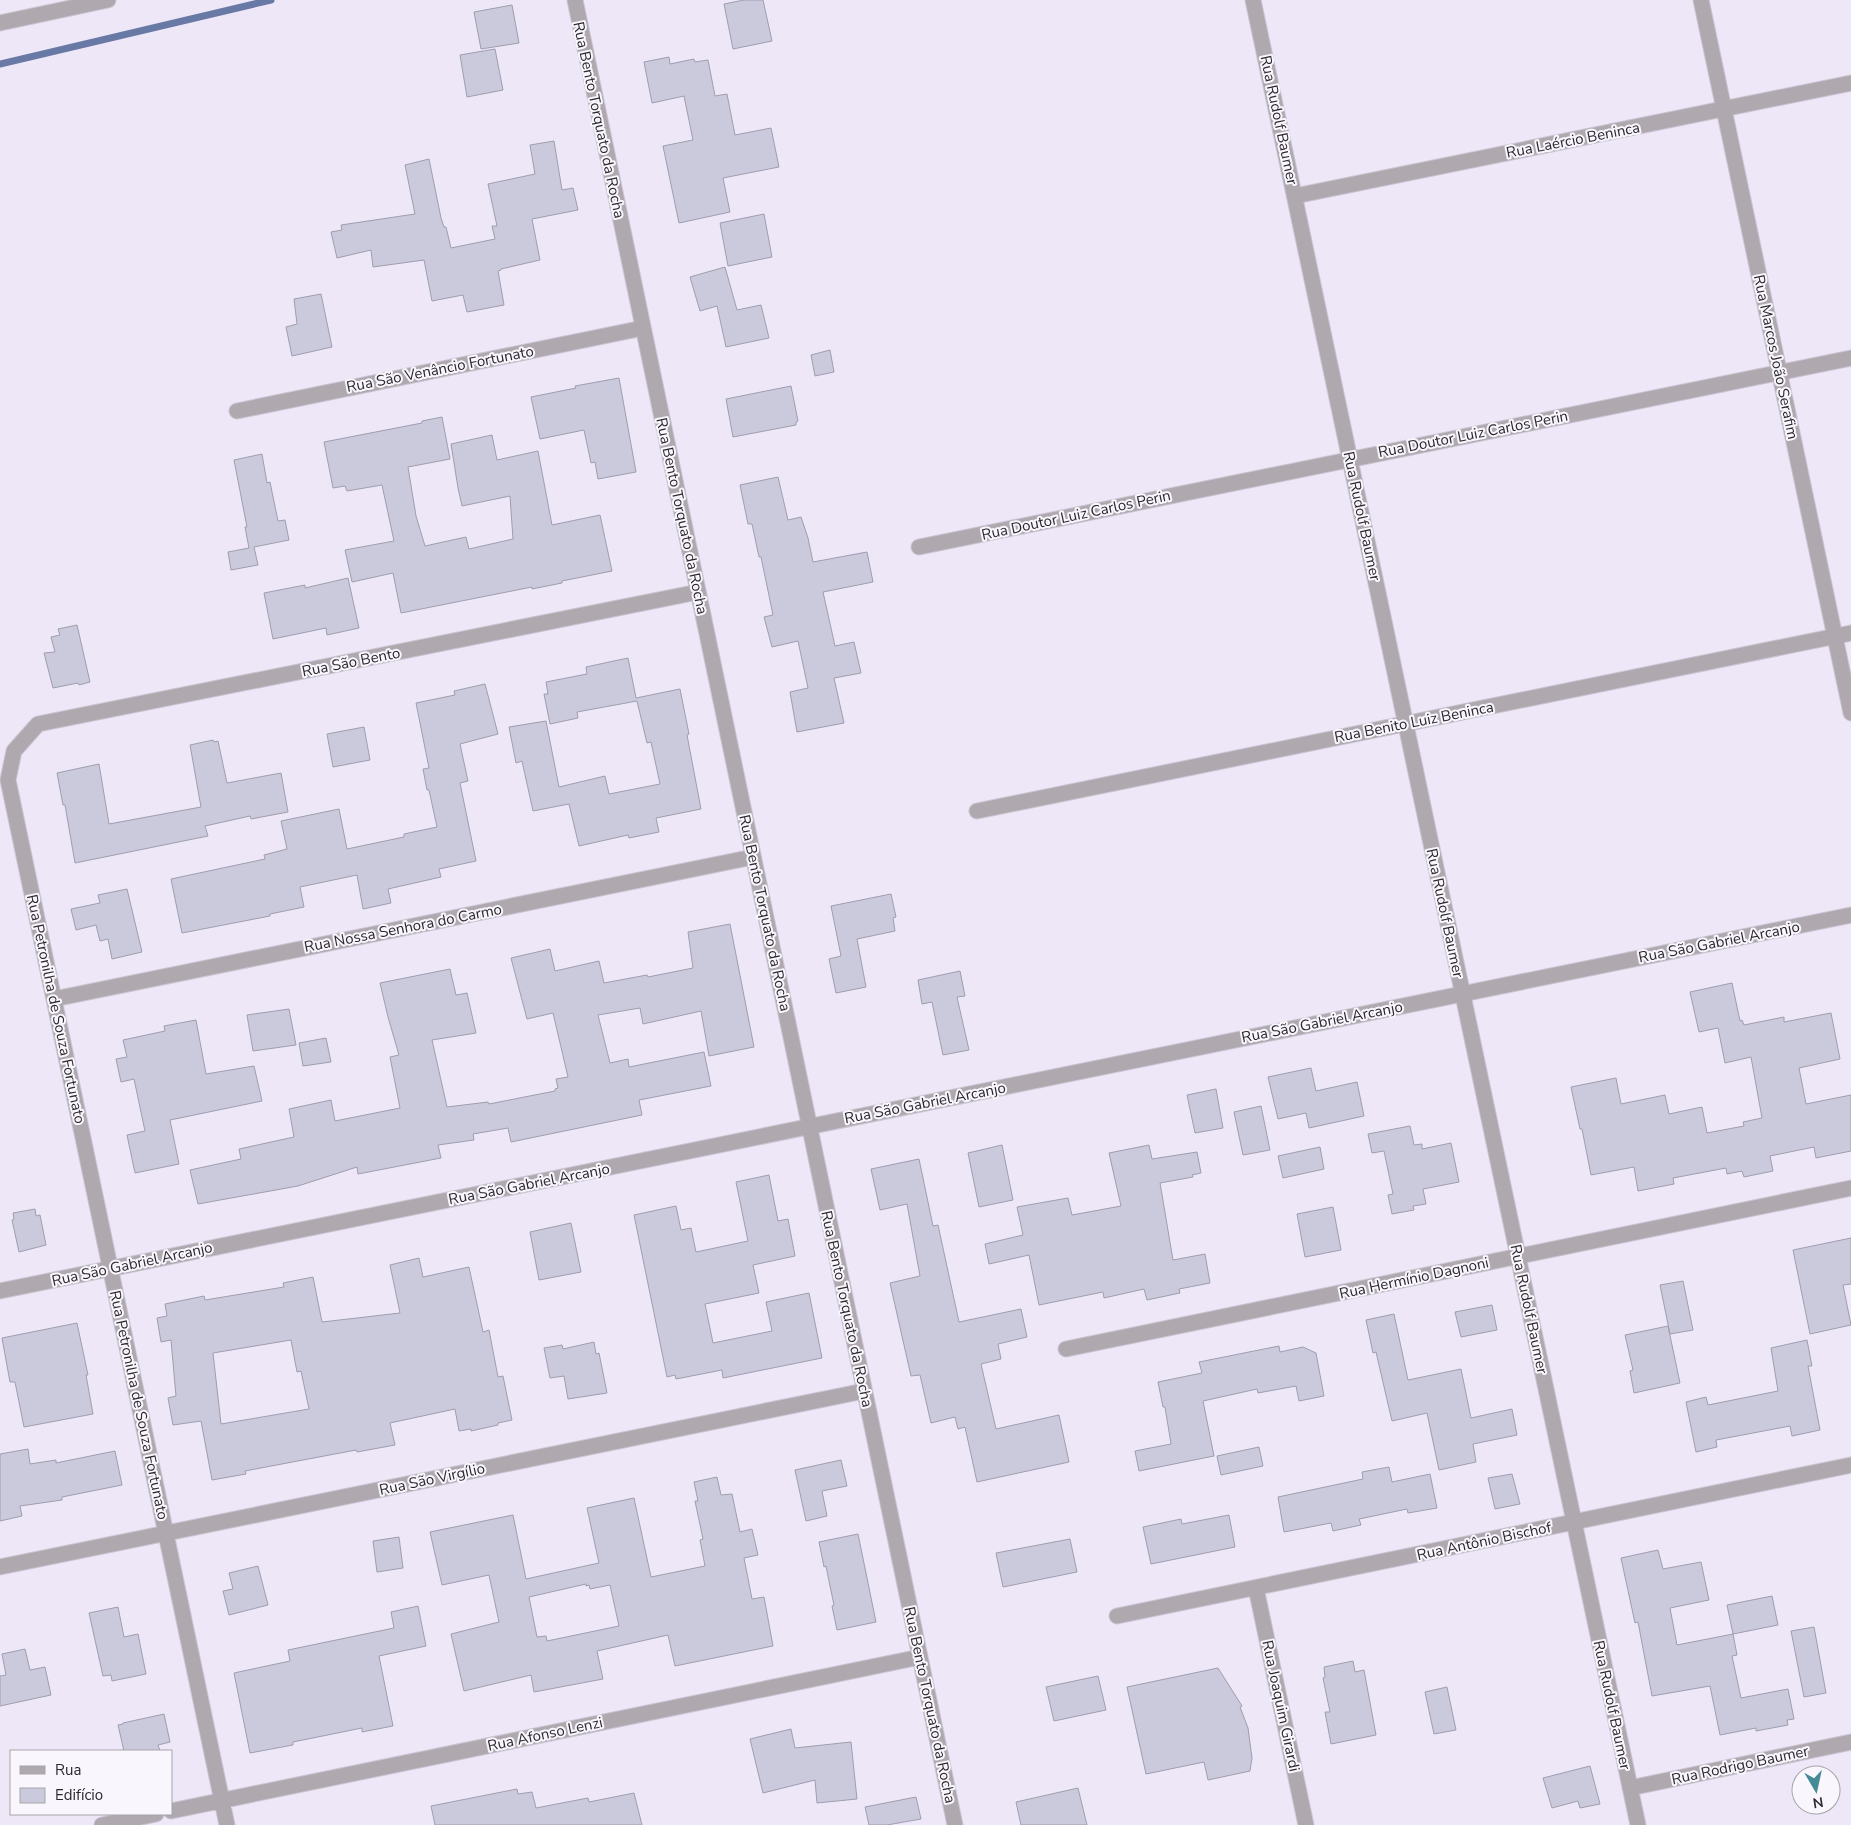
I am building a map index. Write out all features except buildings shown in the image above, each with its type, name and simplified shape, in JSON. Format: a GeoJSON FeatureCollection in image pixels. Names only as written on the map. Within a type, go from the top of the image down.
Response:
{"type":"FeatureCollection","features":[{"type":"Feature","properties":{"kind":"street"},"geometry":{"type":"LineString","coordinates":[[0,23],[108,0]]}},
{"type":"Feature","properties":{"kind":"street","name":"Rua Bento Torquato da Rocha"},"geometry":{"type":"LineString","coordinates":[[575,0],[955,1825]]}},
{"type":"Feature","properties":{"kind":"street","name":"Rua Rudolf Baumer"},"geometry":{"type":"LineString","coordinates":[[1253,0],[1638,1825]]}},
{"type":"Feature","properties":{"kind":"street","name":"Rua Marcos João Serafim"},"geometry":{"type":"LineString","coordinates":[[1701,0],[1851,713]]}},
{"type":"Feature","properties":{"kind":"street","name":"Rua Laércio Beninca"},"geometry":{"type":"LineString","coordinates":[[1295,196],[1851,83]]}},
{"type":"Feature","properties":{"kind":"street","name":"Rua São Venâncio Fortunato"},"geometry":{"type":"LineString","coordinates":[[237,410],[643,328]]}},
{"type":"Feature","properties":{"kind":"street","name":"Rua Doutor Luiz Carlos Perin"},"geometry":{"type":"LineString","coordinates":[[919,547],[1851,358]]}},
{"type":"Feature","properties":{"kind":"street","name":"Rua São Bento"},"geometry":{"type":"LineString","coordinates":[[14,751],[38,724],[698,592]]}},
{"type":"Feature","properties":{"kind":"street","name":"Rua Benito Luiz Beninca"},"geometry":{"type":"LineString","coordinates":[[977,811],[1851,633]]}},
{"type":"Feature","properties":{"kind":"street","name":"Rua Petronilha de Souza Fortunato"},"geometry":{"type":"LineString","coordinates":[[14,751],[8,780],[227,1825]]}},
{"type":"Feature","properties":{"kind":"street","name":"Rua Nossa Senhora do Carmo"},"geometry":{"type":"LineString","coordinates":[[54,999],[753,857]]}},
{"type":"Feature","properties":{"kind":"street","name":"Rua São Gabriel Arcanjo"},"geometry":{"type":"LineString","coordinates":[[0,1291],[1851,915]]}},
{"type":"Feature","properties":{"kind":"street","name":"Rua Hermínio Dagnoni"},"geometry":{"type":"LineString","coordinates":[[1066,1349],[1851,1188]]}},
{"type":"Feature","properties":{"kind":"street","name":"Rua São Virgílio"},"geometry":{"type":"LineString","coordinates":[[0,1568],[864,1390]]}},
{"type":"Feature","properties":{"kind":"street","name":"Rua Antônio Bischof"},"geometry":{"type":"LineString","coordinates":[[1117,1616],[1851,1466]]}},
{"type":"Feature","properties":{"kind":"street","name":"Rua Joaquim Girardi"},"geometry":{"type":"LineString","coordinates":[[1256,1588],[1306,1825]]}},
{"type":"Feature","properties":{"kind":"street","name":"Rua Afonso Lenzi"},"geometry":{"type":"LineString","coordinates":[[172,1811],[920,1657]]}},
{"type":"Feature","properties":{"kind":"street","name":"Rua Rodrigo Baumer"},"geometry":{"type":"LineString","coordinates":[[1630,1788],[1851,1742]]}},
{"type":"Feature","properties":{"kind":"street"},"geometry":{"type":"LineString","coordinates":[[102,1825],[151,1815]]}},
{"type":"Feature","properties":{"kind":"waterway"},"geometry":{"type":"LineString","coordinates":[[0,64],[271,0]]}}]}
